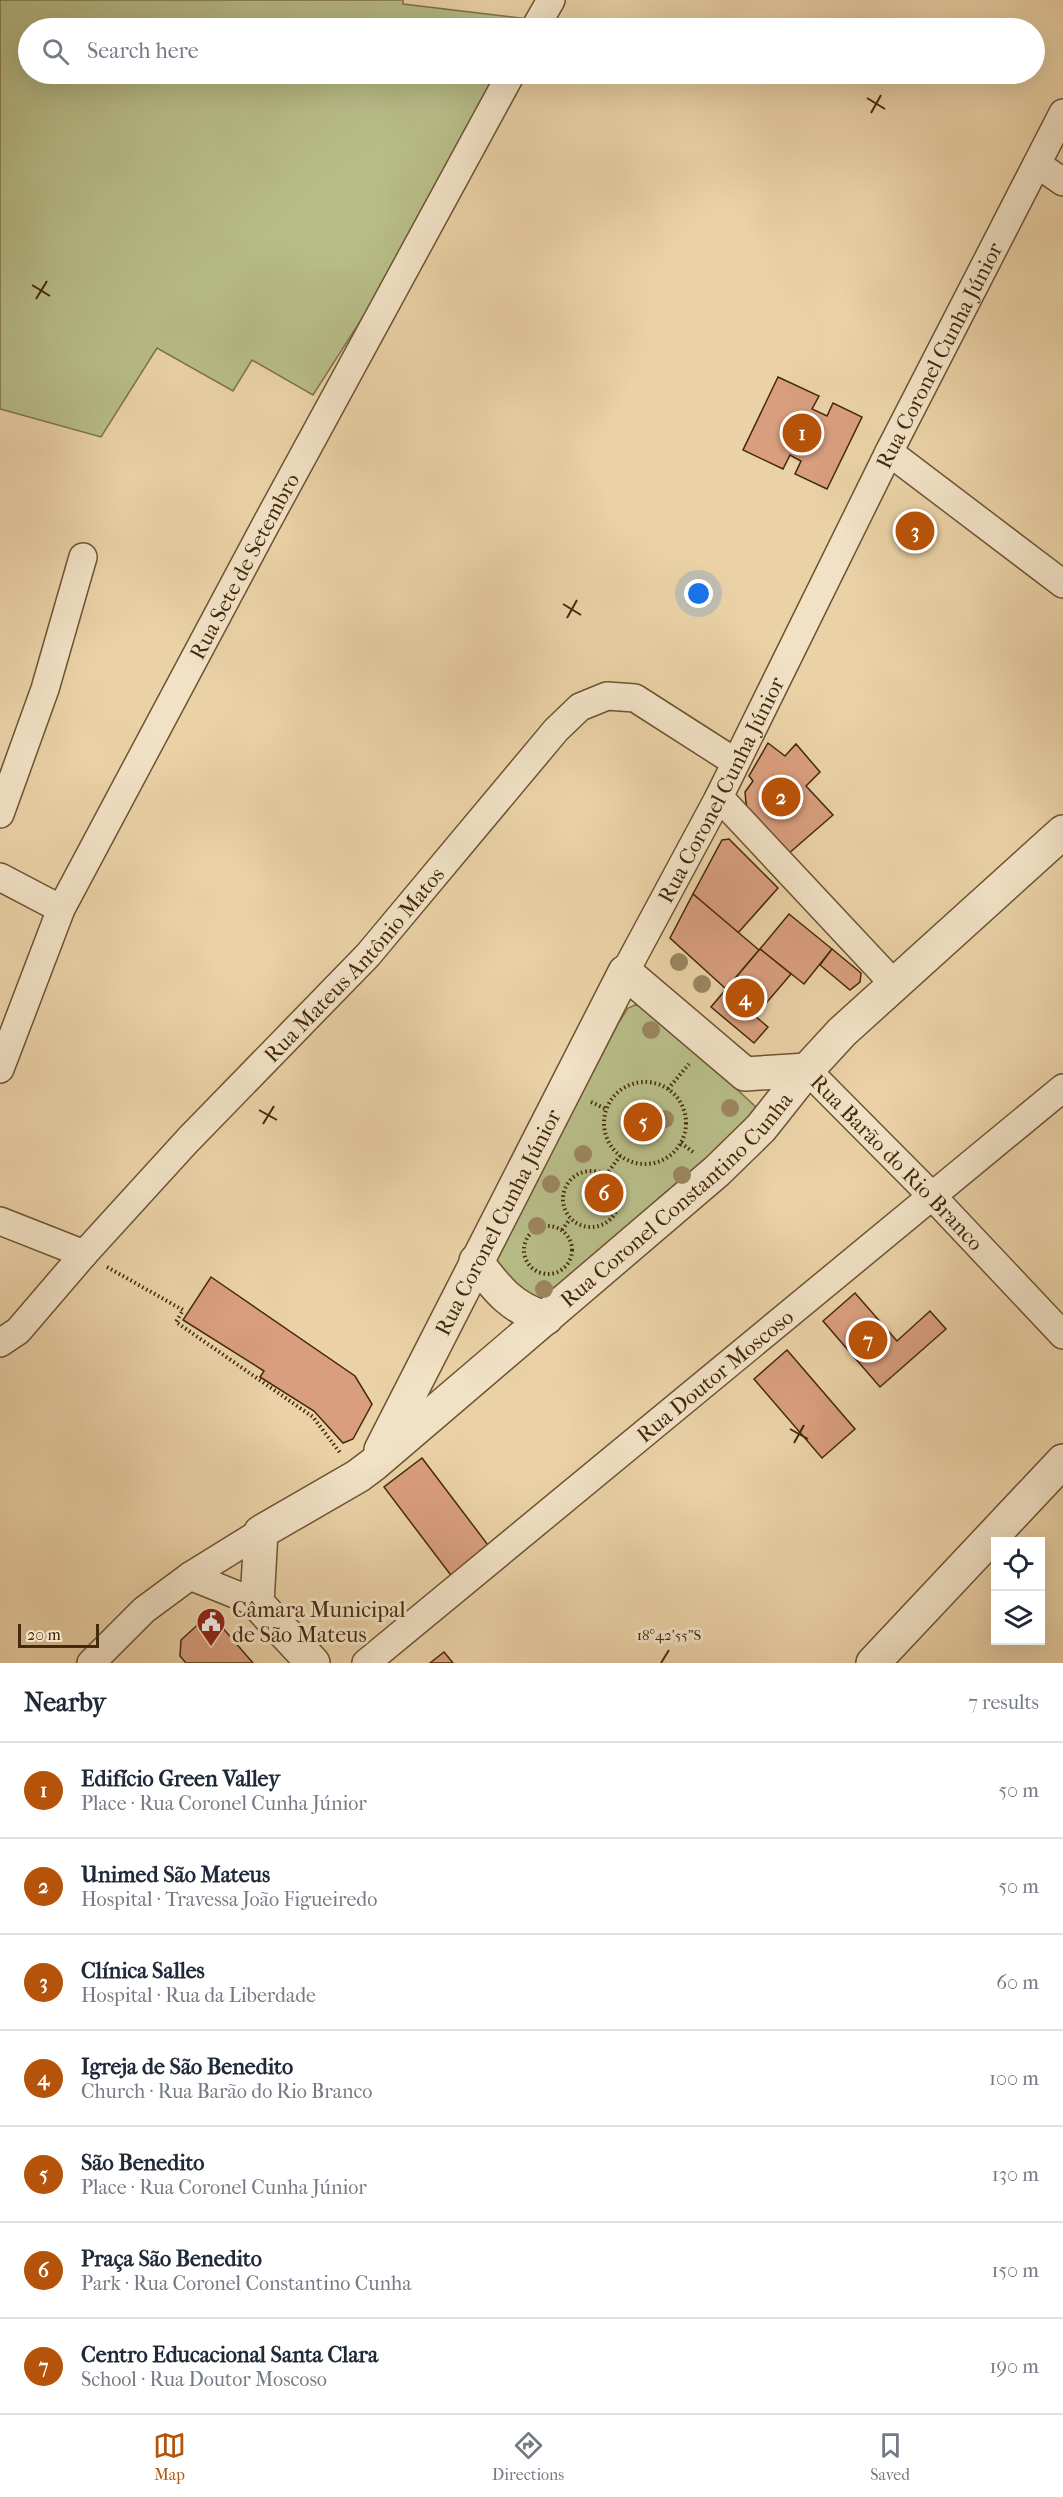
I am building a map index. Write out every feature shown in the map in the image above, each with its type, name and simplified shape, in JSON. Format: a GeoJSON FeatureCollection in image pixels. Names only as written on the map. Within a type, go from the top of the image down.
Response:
{"type":"FeatureCollection","features":[{"type":"Feature","properties":{"kind":"street"},"geometry":{"type":"LineString","coordinates":[[541,18],[551,0]]}},
{"type":"Feature","properties":{"kind":"street","name":"Rua Sete de Setembro"},"geometry":{"type":"LineString","coordinates":[[0,1069],[61,909],[265,526],[506,84]]}},
{"type":"Feature","properties":{"kind":"street","name":"Rua Coronel Cunha Júnior"},"geometry":{"type":"LineString","coordinates":[[366,1470],[719,797],[889,452],[1063,113]]}},
{"type":"Feature","properties":{"kind":"street"},"geometry":{"type":"LineString","coordinates":[[1037,164],[1063,182]]}},
{"type":"Feature","properties":{"kind":"street"},"geometry":{"type":"LineString","coordinates":[[889,452],[1063,584]]}},
{"type":"Feature","properties":{"kind":"street"},"geometry":{"type":"LineString","coordinates":[[0,814],[45,689],[83,557]]}},
{"type":"Feature","properties":{"kind":"street","name":"Rua Mateus Antônio Matos"},"geometry":{"type":"LineString","coordinates":[[0,1343],[18,1331],[84,1254],[188,1140],[368,955],[556,730],[580,708],[607,696],[635,698],[735,762]]}},
{"type":"Feature","properties":{"kind":"street"},"geometry":{"type":"LineString","coordinates":[[719,797],[895,985]]}},
{"type":"Feature","properties":{"kind":"street","name":"Rua Coronel Constantino Cunha"},"geometry":{"type":"LineString","coordinates":[[261,1532],[366,1470],[653,1228],[761,1128],[807,1070],[842,1032],[1063,832]]}},
{"type":"Feature","properties":{"kind":"street"},"geometry":{"type":"LineString","coordinates":[[0,877],[61,909]]}},
{"type":"Feature","properties":{"kind":"street"},"geometry":{"type":"LineString","coordinates":[[626,972],[746,1074],[758,1098],[761,1128]]}},
{"type":"Feature","properties":{"kind":"street","name":"Rua Barão do Rio Branco"},"geometry":{"type":"LineString","coordinates":[[746,1074],[807,1070],[932,1196],[1063,1335]]}},
{"type":"Feature","properties":{"kind":"street","name":"Rua Doutor Moscoso"},"geometry":{"type":"LineString","coordinates":[[366,1663],[1063,1088]]}},
{"type":"Feature","properties":{"kind":"street"},"geometry":{"type":"LineString","coordinates":[[0,1221],[84,1254]]}},
{"type":"Feature","properties":{"kind":"street"},"geometry":{"type":"LineString","coordinates":[[476,1261],[502,1295],[516,1306],[546,1318]]}},
{"type":"Feature","properties":{"kind":"street"},"geometry":{"type":"LineString","coordinates":[[873,1663],[1063,1461]]}},
{"type":"Feature","properties":{"kind":"street"},"geometry":{"type":"LineString","coordinates":[[91,1663],[144,1610],[190,1576],[261,1532]]}},
{"type":"Feature","properties":{"kind":"street"},"geometry":{"type":"LineString","coordinates":[[257,1602],[261,1532]]}},
{"type":"Feature","properties":{"kind":"street"},"geometry":{"type":"LineString","coordinates":[[190,1576],[257,1602],[313,1663]]}},
{"type":"Feature","properties":{"kind":"path"},"geometry":{"type":"LineString","coordinates":[[645,1081],[660,1084],[672,1091],[683,1108],[686,1128],[683,1140],[675,1151],[664,1160],[652,1164],[639,1164],[620,1156],[608,1142],[604,1128],[604,1114],[610,1101],[619,1091],[632,1084],[645,1081]]}},
{"type":"Feature","properties":{"kind":"path"},"geometry":{"type":"LineString","coordinates":[[606,1175],[620,1156]]}},
{"type":"Feature","properties":{"kind":"path"},"geometry":{"type":"LineString","coordinates":[[588,1171],[606,1175],[613,1182],[619,1199],[618,1208],[607,1222],[590,1227],[581,1226],[571,1219],[563,1205],[563,1196],[571,1179],[588,1171]]}},
{"type":"Feature","properties":{"kind":"path"},"geometry":{"type":"LineString","coordinates":[[562,1230],[571,1219]]}},
{"type":"Feature","properties":{"kind":"path"},"geometry":{"type":"LineString","coordinates":[[542,1226],[562,1230],[571,1246],[569,1261],[561,1270],[550,1274],[535,1270],[528,1265],[524,1249],[529,1234],[542,1226]]}},
{"type":"Feature","properties":{"kind":"path"},"geometry":{"type":"LineString","coordinates":[[84,1254],[183,1310],[177,1322],[313,1417],[366,1470]]}},
{"type":"Feature","properties":{"kind":"green space"},"geometry":{"type":"Polygon","coordinates":[[[0,0],[403,0],[403,4],[522,18],[18,18],[18,84],[496,84],[418,231],[313,395],[252,360],[233,391],[157,348],[101,437],[0,409],[0,0]]]}},
{"type":"Feature","properties":{"kind":"green space"},"geometry":{"type":"Polygon","coordinates":[[[635,1005],[647,1006],[757,1108],[747,1133],[551,1305],[500,1279],[496,1259],[619,1022],[628,1008],[635,1005]]]}},
{"type":"Feature","properties":{"kind":"building"},"geometry":{"type":"Polygon","coordinates":[[[778,377],[819,396],[812,409],[827,416],[833,403],[862,417],[827,489],[795,474],[801,461],[790,455],[783,469],[743,450],[778,377]]]}},
{"type":"Feature","properties":{"kind":"building"},"geometry":{"type":"Polygon","coordinates":[[[768,743],[785,756],[796,744],[820,772],[806,786],[833,815],[788,854],[748,811],[746,803],[745,792],[753,781],[749,776],[768,743]]]}},
{"type":"Feature","properties":{"kind":"building"},"geometry":{"type":"Polygon","coordinates":[[[729,839],[778,888],[738,933],[693,894],[722,840],[729,839]]]}},
{"type":"Feature","properties":{"kind":"building"},"geometry":{"type":"Polygon","coordinates":[[[693,894],[759,950],[726,989],[670,938],[693,894]]]}},
{"type":"Feature","properties":{"kind":"building"},"geometry":{"type":"Polygon","coordinates":[[[789,914],[832,949],[804,984],[760,949],[789,914]]]}},
{"type":"Feature","properties":{"kind":"building"},"geometry":{"type":"Polygon","coordinates":[[[760,949],[791,974],[755,1016],[768,1027],[754,1043],[711,1007],[760,949]]]}},
{"type":"Feature","properties":{"kind":"building"},"geometry":{"type":"Polygon","coordinates":[[[832,949],[861,973],[860,982],[850,990],[820,965],[832,949]]]}},
{"type":"Feature","properties":{"kind":"building"},"geometry":{"type":"Polygon","coordinates":[[[211,1277],[355,1376],[372,1404],[353,1439],[343,1443],[314,1411],[260,1377],[264,1371],[183,1320],[211,1277]]]}},
{"type":"Feature","properties":{"kind":"building"},"geometry":{"type":"Polygon","coordinates":[[[855,1293],[897,1341],[930,1311],[946,1329],[880,1387],[823,1321],[855,1293]]]}},
{"type":"Feature","properties":{"kind":"building"},"geometry":{"type":"Polygon","coordinates":[[[787,1350],[855,1429],[822,1458],[754,1379],[787,1350]]]}},
{"type":"Feature","properties":{"kind":"building"},"geometry":{"type":"Polygon","coordinates":[[[422,1458],[491,1549],[453,1578],[384,1487],[422,1458]]]}},
{"type":"Feature","properties":{"kind":"building","name":"Câmara Municipal de São Mateus"},"geometry":{"type":"Polygon","coordinates":[[[205,1618],[216,1631],[221,1626],[253,1663],[186,1663],[180,1656],[181,1640],[205,1618]]]}},
{"type":"Feature","properties":{"kind":"building"},"geometry":{"type":"Polygon","coordinates":[[[444,1652],[453,1663],[430,1663],[444,1652]]]}},
{"type":"Feature","properties":{"kind":"place","name":"Edifício Green Valley"},"geometry":{"type":"Point","coordinates":[802,433]}},
{"type":"Feature","properties":{"kind":"place","name":"Clínica Salles"},"geometry":{"type":"Point","coordinates":[915,531]}},
{"type":"Feature","properties":{"kind":"place","name":"Unimed São Mateus"},"geometry":{"type":"Point","coordinates":[781,797]}},
{"type":"Feature","properties":{"kind":"place","name":"Igreja de São Benedito"},"geometry":{"type":"Point","coordinates":[745,998]}},
{"type":"Feature","properties":{"kind":"place","name":"São Benedito"},"geometry":{"type":"Point","coordinates":[643,1122]}},
{"type":"Feature","properties":{"kind":"place","name":"Praça São Benedito"},"geometry":{"type":"Point","coordinates":[604,1193]}},
{"type":"Feature","properties":{"kind":"place","name":"Centro Educacional Santa Clara"},"geometry":{"type":"Point","coordinates":[868,1340]}},
{"type":"Feature","properties":{"kind":"place","name":"Câmara Municipal de São Mateus"},"geometry":{"type":"Point","coordinates":[211,1648]}}]}
